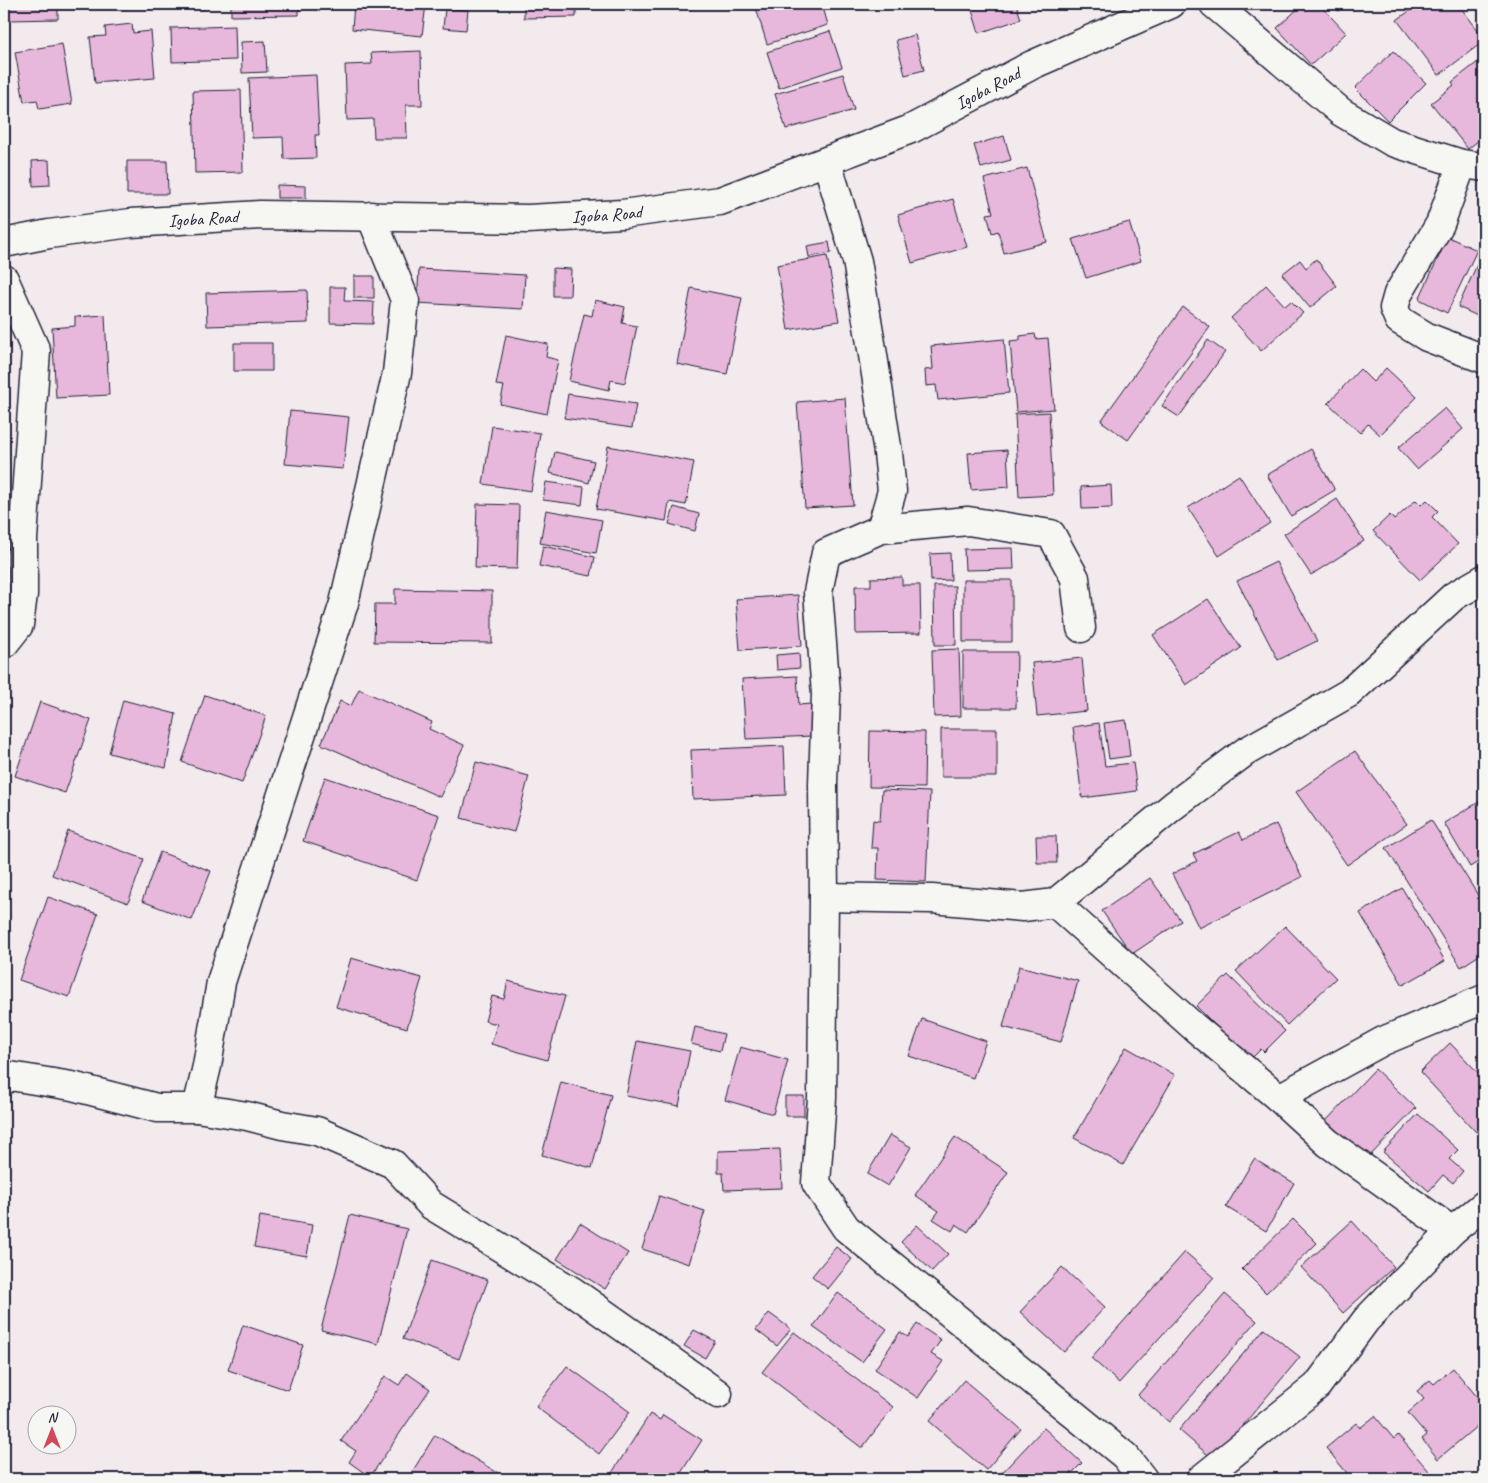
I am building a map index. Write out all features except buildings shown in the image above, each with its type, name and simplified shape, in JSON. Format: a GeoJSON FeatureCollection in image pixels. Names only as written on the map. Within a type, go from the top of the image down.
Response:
{"type":"FeatureCollection","features":[{"type":"Feature","properties":{"kind":"street","name":"Igoba Road"},"geometry":{"type":"LineString","coordinates":[[4,244],[50,234],[131,222],[260,215],[528,219],[622,214],[720,201],[911,129],[1032,66],[1171,4]]}},
{"type":"Feature","properties":{"kind":"street"},"geometry":{"type":"LineString","coordinates":[[1214,4],[1341,112],[1392,142],[1473,165],[1398,294],[1394,308],[1399,320],[1427,337],[1484,359]]}},
{"type":"Feature","properties":{"kind":"street"},"geometry":{"type":"LineString","coordinates":[[827,162],[856,261],[874,355],[892,491],[881,529]]}},
{"type":"Feature","properties":{"kind":"street"},"geometry":{"type":"LineString","coordinates":[[197,1108],[207,1066],[221,982],[344,602],[398,373],[405,300],[371,216]]}},
{"type":"Feature","properties":{"kind":"street"},"geometry":{"type":"LineString","coordinates":[[4,279],[36,351],[23,539],[23,594],[19,626],[4,644]]}},
{"type":"Feature","properties":{"kind":"street"},"geometry":{"type":"LineString","coordinates":[[1080,628],[1075,578],[1051,534],[968,521],[881,529],[826,553],[818,592],[826,694],[823,784],[822,1098],[816,1183],[846,1228],[1125,1456],[1143,1479]]}},
{"type":"Feature","properties":{"kind":"street"},"geometry":{"type":"LineString","coordinates":[[824,897],[932,899],[1023,907],[1055,903],[1173,806],[1245,752],[1349,693],[1454,596],[1484,579]]}},
{"type":"Feature","properties":{"kind":"street"},"geometry":{"type":"LineString","coordinates":[[1055,903],[1194,1027],[1328,1142],[1452,1231]]}},
{"type":"Feature","properties":{"kind":"street"},"geometry":{"type":"LineString","coordinates":[[1279,1098],[1383,1041],[1484,999]]}},
{"type":"Feature","properties":{"kind":"street"},"geometry":{"type":"LineString","coordinates":[[4,1080],[10,1076],[72,1086],[157,1108],[197,1108],[247,1116],[317,1131],[394,1164],[431,1205],[572,1291],[718,1394]]}},
{"type":"Feature","properties":{"kind":"street"},"geometry":{"type":"LineString","coordinates":[[1201,1479],[1316,1386],[1366,1320],[1452,1231],[1484,1205]]}}]}
